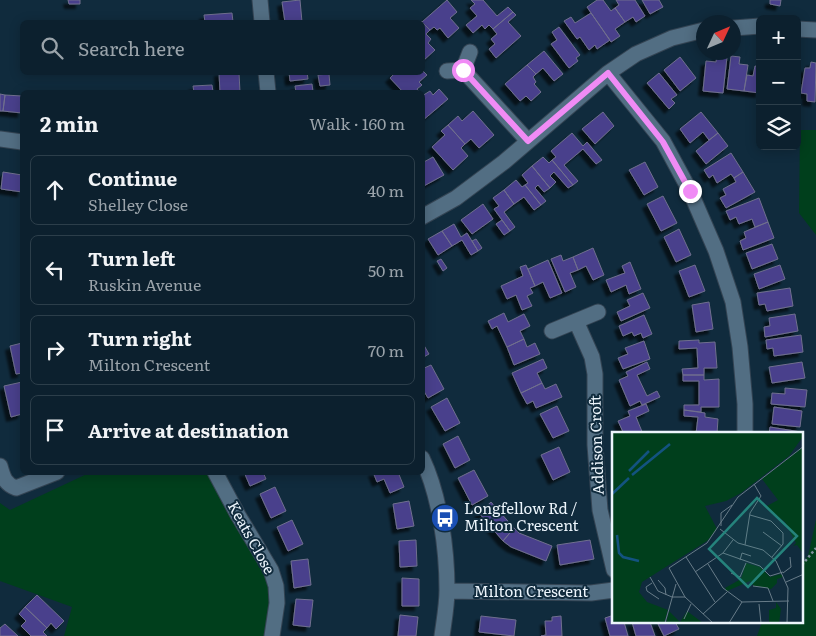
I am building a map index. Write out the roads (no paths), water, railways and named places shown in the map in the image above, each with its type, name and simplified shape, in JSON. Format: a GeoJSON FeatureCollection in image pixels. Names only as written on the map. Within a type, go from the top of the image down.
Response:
{"type":"FeatureCollection","features":[{"type":"Feature","properties":{"kind":"street"},"geometry":{"type":"LineString","coordinates":[[260,0],[262,20]]}},
{"type":"Feature","properties":{"kind":"street"},"geometry":{"type":"LineString","coordinates":[[741,27],[756,26]]}},
{"type":"Feature","properties":{"kind":"street"},"geometry":{"type":"LineString","coordinates":[[801,29],[816,30]]}},
{"type":"Feature","properties":{"kind":"street"},"geometry":{"type":"LineString","coordinates":[[425,215],[456,198],[528,141],[608,73],[636,54],[672,38],[696,32]]}},
{"type":"Feature","properties":{"kind":"street"},"geometry":{"type":"LineString","coordinates":[[463,70],[470,52]]}},
{"type":"Feature","properties":{"kind":"street"},"geometry":{"type":"LineString","coordinates":[[463,70],[528,141]]}},
{"type":"Feature","properties":{"kind":"street"},"geometry":{"type":"LineString","coordinates":[[447,71],[463,70]]}},
{"type":"Feature","properties":{"kind":"street"},"geometry":{"type":"LineString","coordinates":[[608,73],[663,142],[690,191],[716,250],[733,302],[740,347],[745,404],[745,432]]}},
{"type":"Feature","properties":{"kind":"street"},"geometry":{"type":"LineString","coordinates":[[266,75],[268,90]]}},
{"type":"Feature","properties":{"kind":"street"},"geometry":{"type":"LineString","coordinates":[[0,139],[20,142]]}},
{"type":"Feature","properties":{"kind":"street"},"geometry":{"type":"LineString","coordinates":[[552,331],[598,312]]}},
{"type":"Feature","properties":{"kind":"street","name":"Addison Croft"},"geometry":{"type":"LineString","coordinates":[[576,322],[592,357],[595,374],[595,445],[600,510],[612,563]]}},
{"type":"Feature","properties":{"kind":"street"},"geometry":{"type":"LineString","coordinates":[[425,464],[443,535],[447,591],[442,636]]}},
{"type":"Feature","properties":{"kind":"street"},"geometry":{"type":"LineString","coordinates":[[0,466],[4,479],[9,486],[16,488],[49,475]]}},
{"type":"Feature","properties":{"kind":"street","name":"Keats Close"},"geometry":{"type":"LineString","coordinates":[[217,475],[271,570],[276,586],[277,603],[272,636]]}},
{"type":"Feature","properties":{"kind":"street","name":"Milton Crescent"},"geometry":{"type":"LineString","coordinates":[[447,591],[591,592],[612,590]]}},
{"type":"Feature","properties":{"kind":"place","name":"Longfellow Rd / Milton Crescent"},"geometry":{"type":"Point","coordinates":[445,518]}}]}
